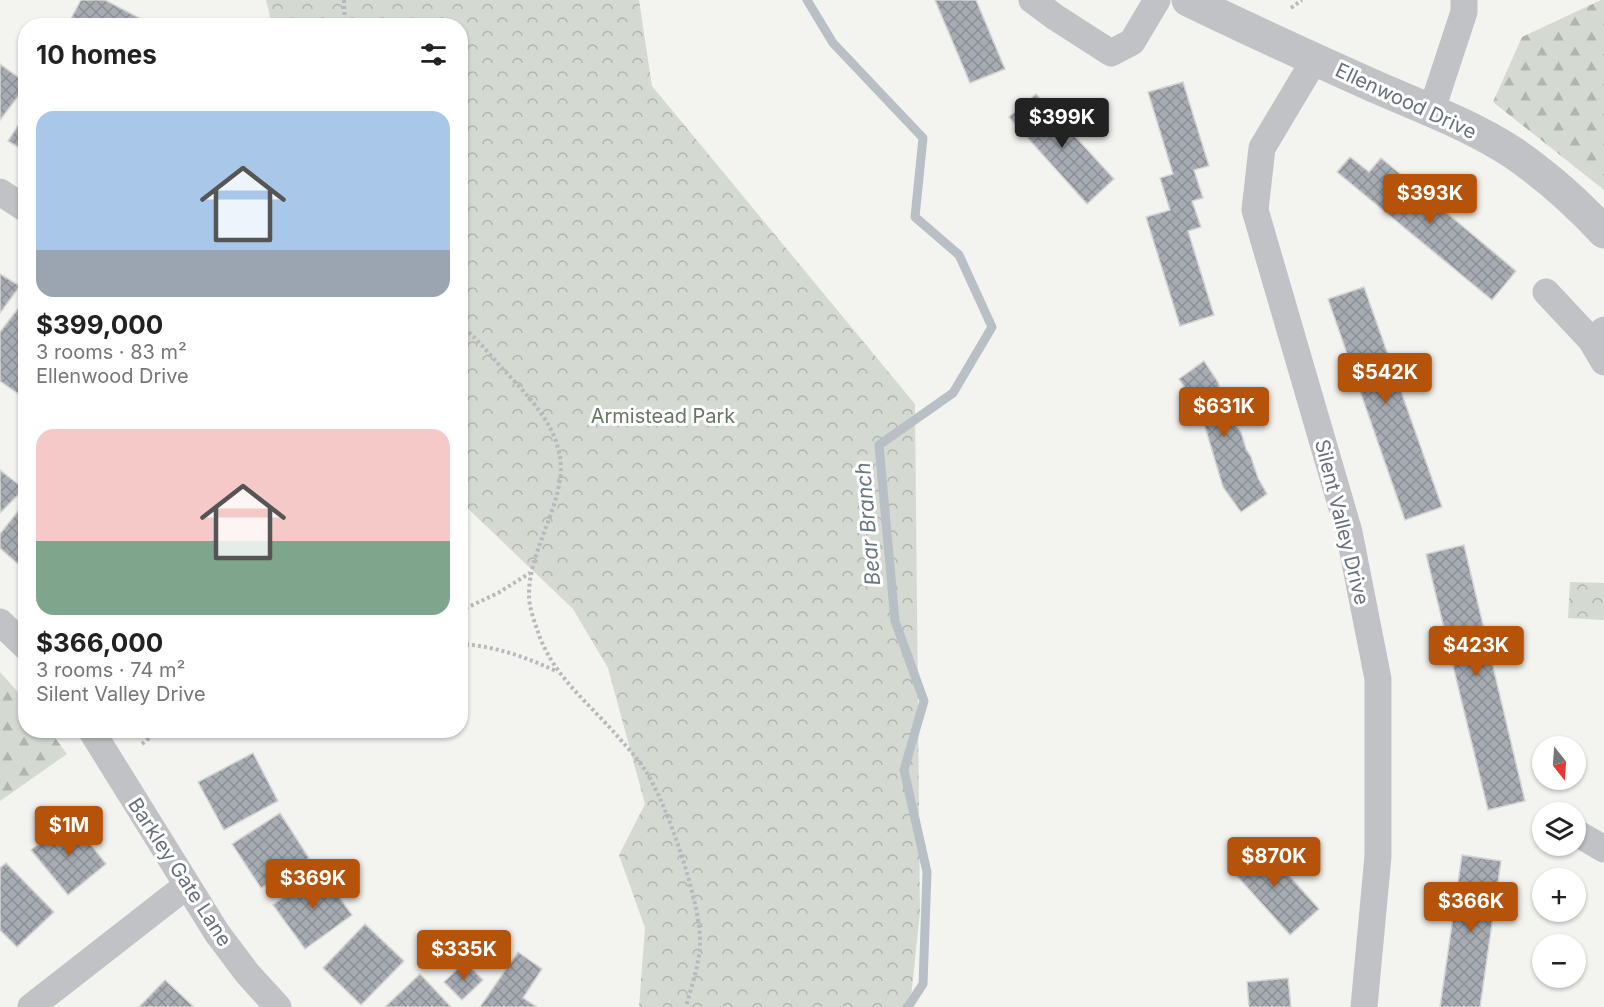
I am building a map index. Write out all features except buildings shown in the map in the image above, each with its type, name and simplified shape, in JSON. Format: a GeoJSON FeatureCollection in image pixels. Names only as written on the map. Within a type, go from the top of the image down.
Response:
{"type":"FeatureCollection","features":[{"type":"Feature","properties":{"kind":"street"},"geometry":{"type":"LineString","coordinates":[[1032,0],[1111,53],[1132,42],[1157,0]]}},
{"type":"Feature","properties":{"kind":"street","name":"Ellenwood Drive"},"geometry":{"type":"LineString","coordinates":[[1188,0],[1462,125],[1513,153],[1581,207],[1604,232]]}},
{"type":"Feature","properties":{"kind":"street"},"geometry":{"type":"LineString","coordinates":[[1431,112],[1464,12],[1464,0]]}},
{"type":"Feature","properties":{"kind":"street","name":"Silent Valley Drive"},"geometry":{"type":"LineString","coordinates":[[1315,59],[1262,148],[1255,210],[1349,532],[1378,679],[1378,856],[1364,1007]]}},
{"type":"Feature","properties":{"kind":"street"},"geometry":{"type":"LineString","coordinates":[[0,192],[18,204]]}},
{"type":"Feature","properties":{"kind":"street"},"geometry":{"type":"LineString","coordinates":[[1546,292],[1600,344]]}},
{"type":"Feature","properties":{"kind":"street"},"geometry":{"type":"LineString","coordinates":[[0,622],[18,639]]}},
{"type":"Feature","properties":{"kind":"street","name":"Barkley Gate Lane"},"geometry":{"type":"LineString","coordinates":[[96,738],[217,933],[247,973],[278,1007]]}},
{"type":"Feature","properties":{"kind":"street"},"geometry":{"type":"LineString","coordinates":[[1586,838],[1604,849]]}},
{"type":"Feature","properties":{"kind":"street"},"geometry":{"type":"LineString","coordinates":[[32,1006],[186,886]]}},
{"type":"Feature","properties":{"kind":"path"},"geometry":{"type":"LineString","coordinates":[[344,0],[345,18]]}},
{"type":"Feature","properties":{"kind":"path"},"geometry":{"type":"LineString","coordinates":[[1292,8],[1302,0]]}},
{"type":"Feature","properties":{"kind":"path"},"geometry":{"type":"LineString","coordinates":[[468,333],[532,401],[556,440],[561,478],[530,572],[529,598],[540,637],[556,671],[619,738],[645,770],[672,830],[691,890],[699,927],[700,946],[686,1007]]}},
{"type":"Feature","properties":{"kind":"path"},"geometry":{"type":"LineString","coordinates":[[468,607],[498,593],[530,572]]}},
{"type":"Feature","properties":{"kind":"path"},"geometry":{"type":"LineString","coordinates":[[468,645],[514,653],[556,671]]}},
{"type":"Feature","properties":{"kind":"path"},"geometry":{"type":"LineString","coordinates":[[142,744],[149,738]]}},
{"type":"Feature","properties":{"kind":"green space","name":"Armistead Park"},"geometry":{"type":"Polygon","coordinates":[[[266,0],[639,0],[652,86],[915,404],[920,912],[910,1007],[639,1007],[645,928],[619,855],[645,804],[608,668],[573,609],[468,509],[468,18],[270,18],[266,0]]]}},
{"type":"Feature","properties":{"kind":"green space"},"geometry":{"type":"Polygon","coordinates":[[[1604,0],[1604,190],[1493,102],[1522,37],[1604,0]]]}},
{"type":"Feature","properties":{"kind":"green space"},"geometry":{"type":"Polygon","coordinates":[[[1570,582],[1604,583],[1604,620],[1568,618],[1570,582]]]}},
{"type":"Feature","properties":{"kind":"green space"},"geometry":{"type":"Polygon","coordinates":[[[0,672],[18,692],[18,738],[55,738],[67,754],[0,801],[0,672]]]}},
{"type":"Feature","properties":{"kind":"waterway","name":"Bear Branch"},"geometry":{"type":"LineString","coordinates":[[807,0],[833,43],[923,138],[915,217],[959,255],[992,327],[953,393],[879,445],[895,621],[924,701],[904,770],[927,872],[923,984],[908,1007]]}}]}
